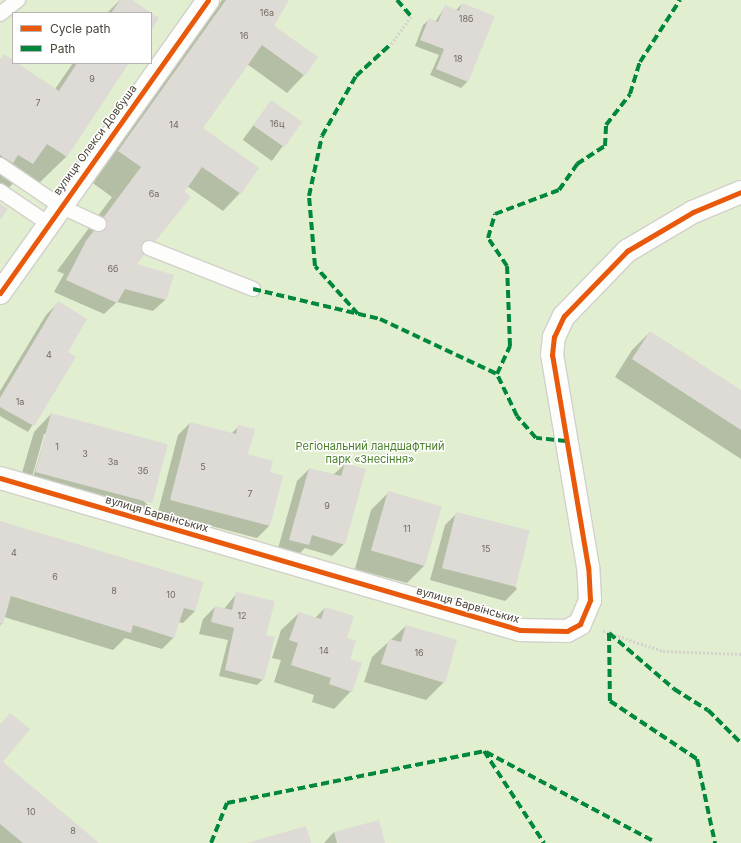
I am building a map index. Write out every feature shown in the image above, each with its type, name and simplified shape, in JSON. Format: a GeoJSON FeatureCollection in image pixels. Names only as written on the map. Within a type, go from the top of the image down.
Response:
{"type":"FeatureCollection","features":[{"type":"Feature","properties":{"kind":"street","name":"вулиця Олекси Довбуша"},"geometry":{"type":"LineString","coordinates":[[0,293],[208,0]]}},
{"type":"Feature","properties":{"kind":"street"},"geometry":{"type":"LineString","coordinates":[[580,624],[590,600],[588,567],[552,355],[554,336],[564,316],[627,251],[693,212],[741,192]]}},
{"type":"Feature","properties":{"kind":"street","name":"вулиця Барвінських"},"geometry":{"type":"LineString","coordinates":[[0,478],[520,630],[567,631],[580,624]]}},
{"type":"Feature","properties":{"kind":"lane"},"geometry":{"type":"LineString","coordinates":[[0,14],[18,0]]}},
{"type":"Feature","properties":{"kind":"lane"},"geometry":{"type":"LineString","coordinates":[[0,165],[55,215]]}},
{"type":"Feature","properties":{"kind":"lane"},"geometry":{"type":"LineString","coordinates":[[0,191],[55,215],[99,224]]}},
{"type":"Feature","properties":{"kind":"lane"},"geometry":{"type":"LineString","coordinates":[[149,248],[252,289]]}},
{"type":"Feature","properties":{"kind":"path"},"geometry":{"type":"LineString","coordinates":[[391,44],[411,16]]}},
{"type":"Feature","properties":{"kind":"path"},"geometry":{"type":"LineString","coordinates":[[580,624],[663,651],[741,654]]}},
{"type":"Feature","properties":{"kind":"green space","name":"Регіональний ландшафтний парк «Знесіння»"},"geometry":{"type":"Polygon","coordinates":[[[0,0],[741,0],[741,843],[0,843],[0,0]]]}},
{"type":"Feature","properties":{"kind":"building"},"geometry":{"type":"Polygon","coordinates":[[[120,0],[132,0],[150,12],[112,12],[120,0]]]}},
{"type":"Feature","properties":{"kind":"building"},"geometry":{"type":"Polygon","coordinates":[[[226,0],[289,0],[274,26],[318,57],[305,76],[262,45],[203,128],[259,168],[241,194],[202,167],[185,191],[191,197],[137,264],[174,275],[166,300],[125,289],[117,303],[66,280],[86,241],[141,167],[118,151],[226,0]]]}},
{"type":"Feature","properties":{"kind":"building"},"geometry":{"type":"Polygon","coordinates":[[[462,3],[495,16],[468,82],[436,69],[444,49],[420,40],[429,18],[438,22],[445,5],[459,11],[462,3]]]}},
{"type":"Feature","properties":{"kind":"building"},"geometry":{"type":"Polygon","coordinates":[[[152,13],[159,18],[152,29],[152,13]]]}},
{"type":"Feature","properties":{"kind":"building"},"geometry":{"type":"Polygon","coordinates":[[[4,54],[12,59],[12,64],[18,64],[59,91],[76,64],[128,64],[67,157],[47,144],[33,164],[18,155],[13,163],[0,155],[0,60],[4,54]]]}},
{"type":"Feature","properties":{"kind":"building"},"geometry":{"type":"Polygon","coordinates":[[[271,100],[302,122],[284,147],[253,125],[271,100]]]}},
{"type":"Feature","properties":{"kind":"building"},"geometry":{"type":"Polygon","coordinates":[[[0,204],[8,209],[0,220],[0,204]]]}},
{"type":"Feature","properties":{"kind":"building"},"geometry":{"type":"Polygon","coordinates":[[[58,301],[87,319],[68,352],[76,357],[34,426],[0,407],[0,398],[58,301]]]}},
{"type":"Feature","properties":{"kind":"building"},"geometry":{"type":"Polygon","coordinates":[[[650,331],[741,390],[741,430],[632,359],[650,331]]]}},
{"type":"Feature","properties":{"kind":"building"},"geometry":{"type":"Polygon","coordinates":[[[51,413],[168,444],[152,503],[35,472],[51,413]]]}},
{"type":"Feature","properties":{"kind":"building"},"geometry":{"type":"Polygon","coordinates":[[[190,422],[236,434],[238,425],[255,429],[248,454],[273,461],[270,472],[283,476],[270,526],[170,500],[190,422]]]}},
{"type":"Feature","properties":{"kind":"building"},"geometry":{"type":"Polygon","coordinates":[[[345,463],[366,469],[345,545],[312,535],[309,545],[289,540],[309,468],[341,476],[345,463]]]}},
{"type":"Feature","properties":{"kind":"building"},"geometry":{"type":"Polygon","coordinates":[[[388,491],[442,506],[425,566],[371,551],[388,491]]]}},
{"type":"Feature","properties":{"kind":"building"},"geometry":{"type":"Polygon","coordinates":[[[456,512],[530,530],[516,587],[442,568],[456,512]]]}},
{"type":"Feature","properties":{"kind":"building"},"geometry":{"type":"Polygon","coordinates":[[[0,521],[204,582],[195,611],[184,608],[174,638],[133,625],[131,633],[11,596],[3,624],[0,623],[0,521]]]}},
{"type":"Feature","properties":{"kind":"building"},"geometry":{"type":"Polygon","coordinates":[[[236,592],[275,601],[266,635],[275,637],[264,680],[225,670],[234,628],[211,622],[215,606],[232,610],[236,592]]]}},
{"type":"Feature","properties":{"kind":"building"},"geometry":{"type":"Polygon","coordinates":[[[325,607],[354,616],[347,638],[356,641],[350,659],[362,663],[352,692],[329,684],[331,678],[291,665],[298,643],[289,640],[299,612],[321,619],[325,607]]]}},
{"type":"Feature","properties":{"kind":"building"},"geometry":{"type":"Polygon","coordinates":[[[406,625],[457,640],[445,683],[381,664],[389,639],[401,642],[406,625]]]}},
{"type":"Feature","properties":{"kind":"building"},"geometry":{"type":"Polygon","coordinates":[[[10,713],[30,729],[3,762],[99,843],[23,843],[0,824],[0,725],[10,713]]]}},
{"type":"Feature","properties":{"kind":"building"},"geometry":{"type":"Polygon","coordinates":[[[379,820],[385,843],[337,843],[334,832],[379,820]]]}},
{"type":"Feature","properties":{"kind":"building"},"geometry":{"type":"Polygon","coordinates":[[[306,826],[311,843],[247,843],[306,826]]]}},
{"type":"Feature","properties":{"kind":"marked path"},"geometry":{"type":"LineString","coordinates":[[397,0],[411,16]]}},
{"type":"Feature","properties":{"kind":"marked path"},"geometry":{"type":"LineString","coordinates":[[566,441],[536,438],[517,416],[497,374],[510,346],[507,266],[488,238],[495,214],[559,190],[577,164],[605,146],[606,125],[630,94],[640,62],[680,0]]}},
{"type":"Feature","properties":{"kind":"marked path"},"geometry":{"type":"LineString","coordinates":[[358,314],[315,266],[309,196],[322,136],[356,76],[391,44]]}},
{"type":"Feature","properties":{"kind":"marked path"},"geometry":{"type":"LineString","coordinates":[[253,289],[380,319],[497,374]]}},
{"type":"Feature","properties":{"kind":"marked path"},"geometry":{"type":"LineString","coordinates":[[609,633],[610,701],[697,759],[715,843]]}},
{"type":"Feature","properties":{"kind":"marked path"},"geometry":{"type":"LineString","coordinates":[[609,633],[674,689],[708,710],[741,743]]}},
{"type":"Feature","properties":{"kind":"marked path"},"geometry":{"type":"LineString","coordinates":[[211,843],[227,803],[484,751],[544,843]]}},
{"type":"Feature","properties":{"kind":"marked path"},"geometry":{"type":"LineString","coordinates":[[486,752],[655,842]]}},
{"type":"Feature","properties":{"kind":"cycle path"},"geometry":{"type":"LineString","coordinates":[[0,293],[208,0]]}},
{"type":"Feature","properties":{"kind":"cycle path"},"geometry":{"type":"LineString","coordinates":[[0,478],[520,630],[567,631],[580,624],[590,600],[588,567],[552,355],[554,337],[564,316],[627,251],[693,212],[741,192]]}}]}
